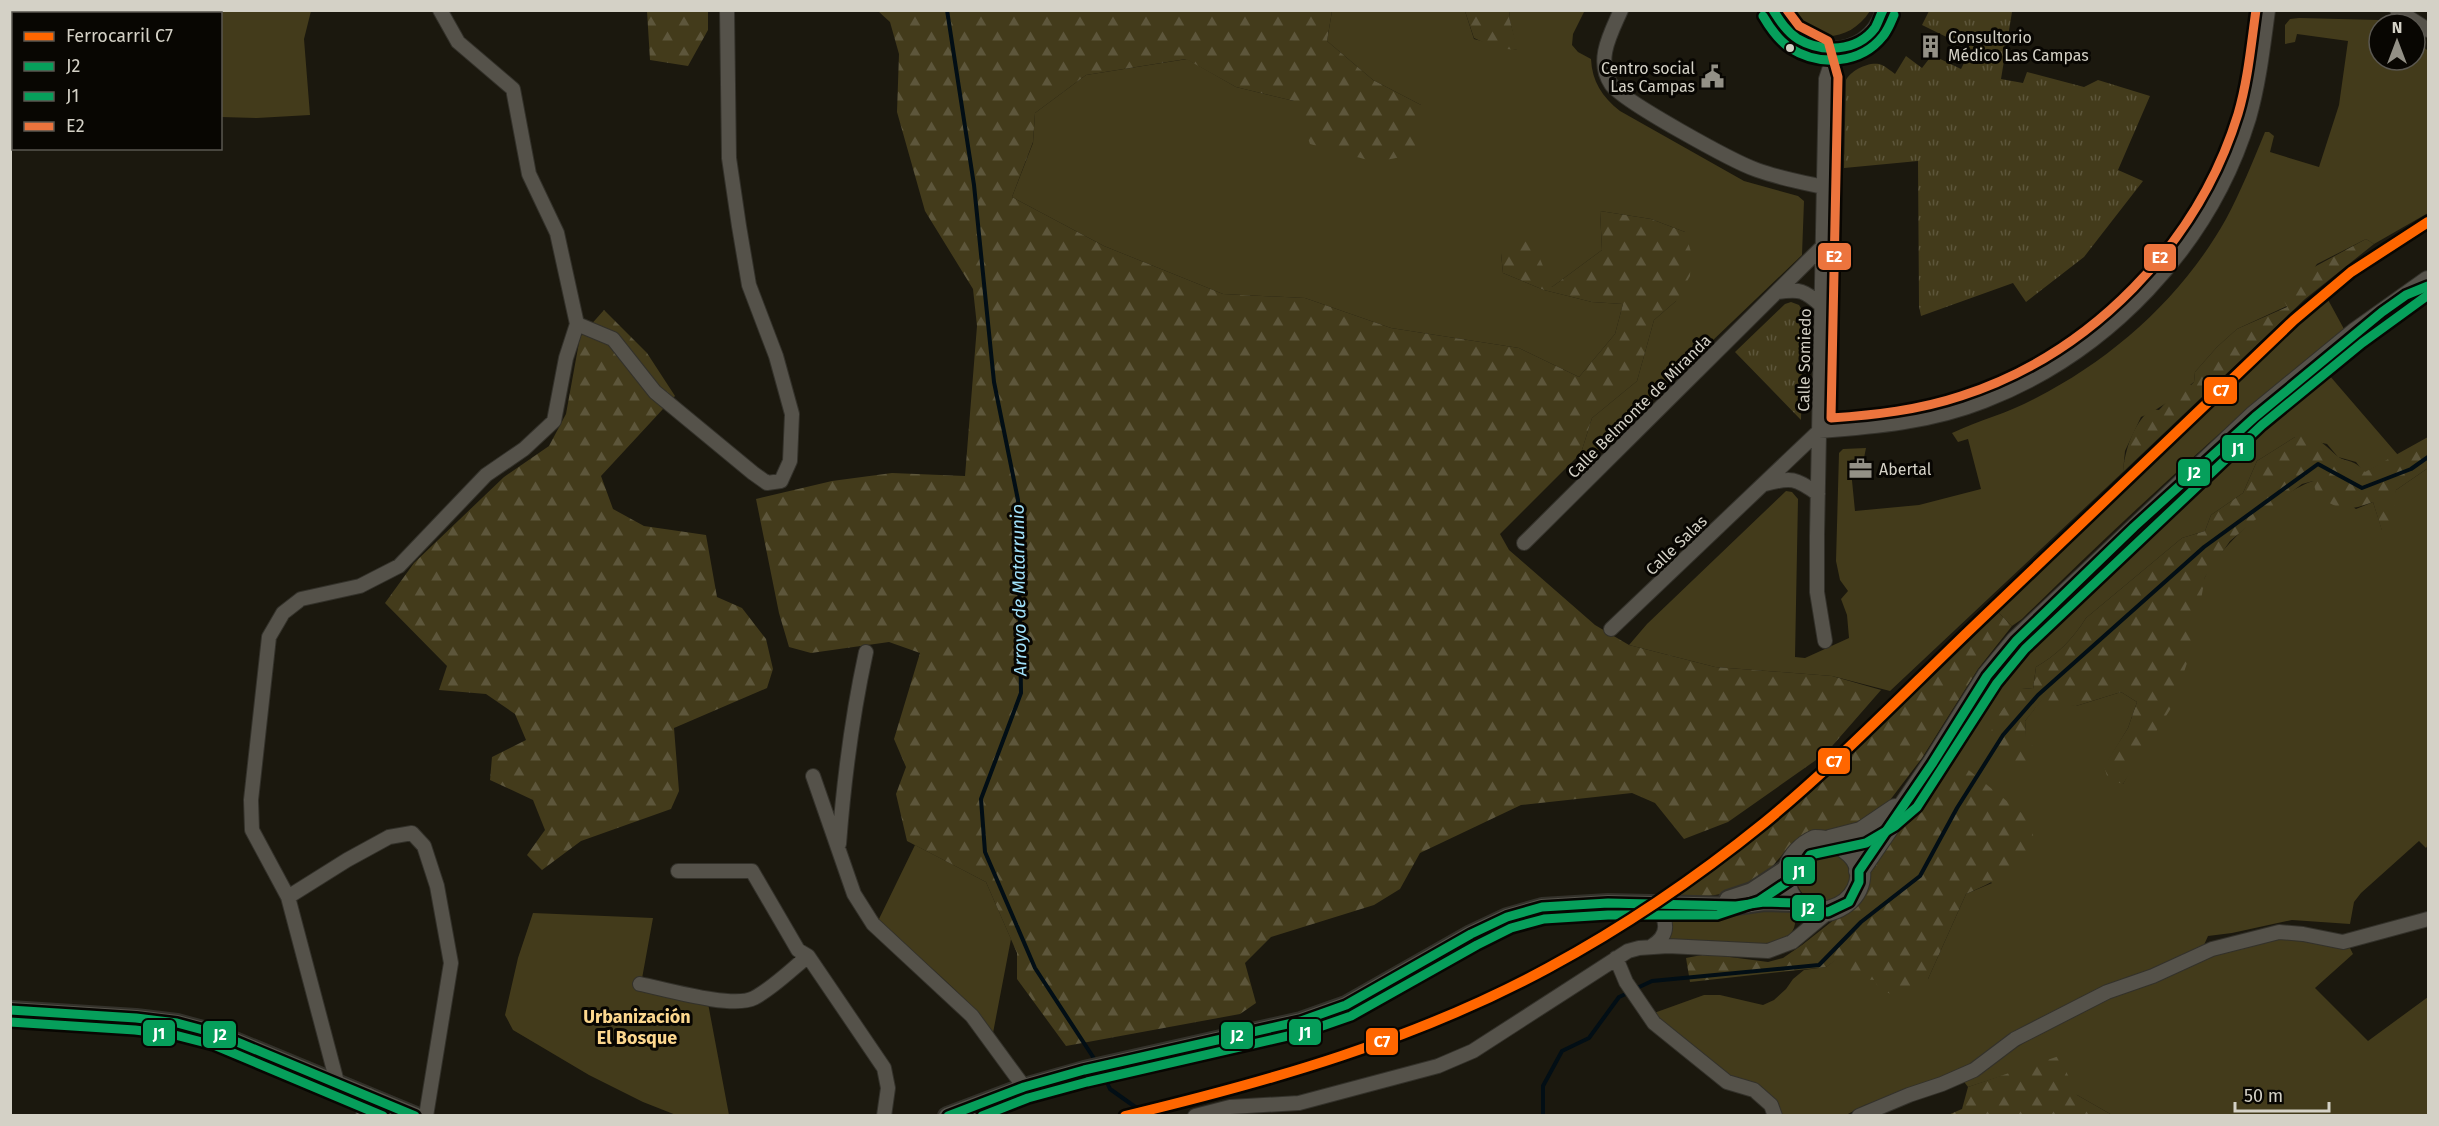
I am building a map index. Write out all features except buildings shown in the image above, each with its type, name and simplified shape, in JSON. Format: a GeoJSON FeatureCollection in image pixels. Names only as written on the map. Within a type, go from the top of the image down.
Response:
{"type":"FeatureCollection","features":[{"type":"Feature","properties":{"kind":"main road"},"geometry":{"type":"LineString","coordinates":[[1859,871],[1987,676],[2016,641],[2254,416],[2355,333],[2426,285]]}},
{"type":"Feature","properties":{"kind":"main road"},"geometry":{"type":"LineString","coordinates":[[1830,840],[1842,844],[1854,856],[1859,871],[1859,882],[1849,902],[1828,912],[1815,911],[1798,904],[1790,893],[1787,868],[1794,854],[1803,845],[1815,840],[1830,840],[1861,832],[1888,816],[1908,798]]}},
{"type":"Feature","properties":{"kind":"street"},"geometry":{"type":"LineString","coordinates":[[337,1082],[288,897],[252,830],[251,800],[269,637],[283,612],[302,599],[360,586],[399,566],[486,475],[524,449],[554,421],[566,358],[577,324],[557,232],[529,174],[513,89],[458,42],[440,10]]}},
{"type":"Feature","properties":{"kind":"street"},"geometry":{"type":"LineString","coordinates":[[577,324],[613,339],[655,392],[753,473],[767,483],[781,481],[790,461],[792,414],[776,356],[749,285],[729,159],[727,10]]}},
{"type":"Feature","properties":{"kind":"street"},"geometry":{"type":"LineString","coordinates":[[1621,10],[1605,48],[1605,67],[1611,84],[1616,90],[1642,107],[1754,169],[1824,187]]}},
{"type":"Feature","properties":{"kind":"street"},"geometry":{"type":"LineString","coordinates":[[1773,10],[1777,20],[1790,35],[1819,49],[1836,49],[1852,44],[1870,32],[1883,10]]}},
{"type":"Feature","properties":{"kind":"street"},"geometry":{"type":"LineString","coordinates":[[1818,431],[1897,424],[1940,415],[1983,402],[2055,366],[2097,338],[2128,310],[2165,271],[2193,235],[2230,166],[2253,101],[2268,10]]}},
{"type":"Feature","properties":{"kind":"street"},"geometry":{"type":"LineString","coordinates":[[2397,10],[2428,30]]}},
{"type":"Feature","properties":{"kind":"street","name":"Calle Somiedo"},"geometry":{"type":"LineString","coordinates":[[1819,49],[1826,79],[1818,431],[1817,592],[1825,641]]}},
{"type":"Feature","properties":{"kind":"street","name":"Calle Somiedo"},"geometry":{"type":"LineString","coordinates":[[1826,79],[1836,49]]}},
{"type":"Feature","properties":{"kind":"street","name":"Calle Belmonte de Miranda"},"geometry":{"type":"LineString","coordinates":[[1524,543],[1822,247]]}},
{"type":"Feature","properties":{"kind":"street"},"geometry":{"type":"LineString","coordinates":[[1777,292],[1798,290],[1807,293],[1822,306]]}},
{"type":"Feature","properties":{"kind":"street","name":"Calle Salas"},"geometry":{"type":"LineString","coordinates":[[1611,629],[1818,431]]}},
{"type":"Feature","properties":{"kind":"street"},"geometry":{"type":"LineString","coordinates":[[1763,484],[1784,479],[1797,480],[1818,494]]}},
{"type":"Feature","properties":{"kind":"street"},"geometry":{"type":"LineString","coordinates":[[839,852],[843,785],[866,652]]}},
{"type":"Feature","properties":{"kind":"street"},"geometry":{"type":"LineString","coordinates":[[813,777],[854,894],[873,924],[972,1016],[1024,1087]]}},
{"type":"Feature","properties":{"kind":"street"},"geometry":{"type":"LineString","coordinates":[[288,897],[389,837],[412,833],[424,846],[437,886],[451,963],[426,1116]]}},
{"type":"Feature","properties":{"kind":"street"},"geometry":{"type":"LineString","coordinates":[[1713,904],[1752,891],[1787,868]]}},
{"type":"Feature","properties":{"kind":"street"},"geometry":{"type":"LineString","coordinates":[[678,871],[752,871],[798,950],[808,956],[884,1068],[888,1088],[884,1116]]}},
{"type":"Feature","properties":{"kind":"street"},"geometry":{"type":"LineString","coordinates":[[947,1116],[1024,1087],[1108,1064],[1301,1021],[1346,1005],[1471,934],[1507,917],[1542,907],[1575,904],[1658,903],[1736,906],[1764,902],[1798,904],[1799,925],[1792,942]]}},
{"type":"Feature","properties":{"kind":"street"},"geometry":{"type":"LineString","coordinates":[[1652,946],[1664,936],[1666,928],[1666,922],[1658,903]]}},
{"type":"Feature","properties":{"kind":"street"},"geometry":{"type":"LineString","coordinates":[[1195,1116],[1230,1107],[1299,1102],[1438,1066],[1473,1051],[1616,957],[1639,948],[1652,946],[1768,951],[1792,942],[1828,912]]}},
{"type":"Feature","properties":{"kind":"street"},"geometry":{"type":"LineString","coordinates":[[1859,1116],[1974,1070],[2015,1039],[2107,992],[2153,976],[2211,949],[2279,932],[2303,933],[2343,942],[2428,919]]}},
{"type":"Feature","properties":{"kind":"street"},"geometry":{"type":"LineString","coordinates":[[640,984],[716,1000],[752,999],[808,956]]}},
{"type":"Feature","properties":{"kind":"street"},"geometry":{"type":"LineString","coordinates":[[1616,957],[1626,982],[1654,1023],[1727,1082],[1754,1090],[1771,1106],[1775,1116]]}},
{"type":"Feature","properties":{"kind":"street"},"geometry":{"type":"LineString","coordinates":[[10,1010],[136,1018],[177,1023],[218,1034],[416,1116]]}},
{"type":"Feature","properties":{"kind":"street"},"geometry":{"type":"LineString","coordinates":[[363,1116],[369,1095]]}},
{"type":"Feature","properties":{"kind":"green space"},"geometry":{"type":"Polygon","coordinates":[[[1585,10],[1573,34],[1572,45],[1578,52],[1591,59],[1596,81],[1603,94],[1614,106],[1744,181],[1798,196],[1804,201],[1802,255],[1592,456],[1581,453],[1592,418],[1637,381],[1654,320],[1676,301],[1685,232],[1651,219],[1600,211],[1602,250],[1552,287],[1501,253],[1503,273],[1544,290],[1592,302],[1623,304],[1615,334],[1579,377],[1519,348],[1391,328],[1305,298],[1223,294],[1104,246],[1012,197],[1033,143],[1035,113],[1086,75],[1187,59],[1236,87],[1294,101],[1421,105],[1373,80],[1327,41],[1332,11],[1465,11],[1474,39],[1517,50],[1509,17],[1510,11],[1585,10]]]}},
{"type":"Feature","properties":{"kind":"green space"},"geometry":{"type":"Polygon","coordinates":[[[10,11],[311,11],[304,39],[310,115],[222,117],[222,12],[12,12],[12,81],[10,80],[10,11]]]}},
{"type":"Feature","properties":{"kind":"green space"},"geometry":{"type":"Polygon","coordinates":[[[647,11],[708,11],[708,30],[688,66],[650,60],[647,11]]]}},
{"type":"Feature","properties":{"kind":"green space"},"geometry":{"type":"Polygon","coordinates":[[[878,11],[1332,11],[1327,41],[1373,80],[1421,105],[1417,154],[1375,162],[1310,144],[1294,101],[1236,87],[1186,59],[1086,75],[1035,113],[1033,142],[1012,197],[1104,246],[1223,294],[1305,298],[1391,328],[1519,348],[1579,377],[1615,334],[1623,304],[1592,302],[1544,290],[1503,273],[1501,253],[1531,238],[1552,287],[1602,250],[1600,211],[1651,219],[1685,232],[1691,252],[1690,276],[1676,301],[1654,320],[1637,381],[1592,418],[1581,453],[1500,534],[1509,550],[1595,625],[1629,645],[1715,667],[1832,676],[1881,690],[1826,753],[1728,822],[1684,839],[1655,803],[1632,793],[1521,805],[1420,853],[1400,889],[1374,905],[1271,937],[1245,963],[1256,1003],[1240,1014],[1066,1046],[1017,979],[1017,953],[986,882],[907,841],[896,794],[906,767],[894,739],[920,653],[889,642],[811,653],[789,647],[779,613],[756,499],[832,481],[892,473],[965,476],[977,326],[973,289],[925,211],[897,112],[899,54],[890,22],[878,11]]]}},
{"type":"Feature","properties":{"kind":"green space"},"geometry":{"type":"Polygon","coordinates":[[[1465,11],[1510,11],[1509,17],[1518,50],[1496,48],[1474,38],[1465,11]]]}},
{"type":"Feature","properties":{"kind":"green space"},"geometry":{"type":"Polygon","coordinates":[[[1786,11],[1870,11],[1851,30],[1839,35],[1828,36],[1805,30],[1786,11]]]}},
{"type":"Feature","properties":{"kind":"green space"},"geometry":{"type":"Polygon","coordinates":[[[1929,11],[2012,12],[2001,79],[2023,83],[2027,72],[2084,87],[2098,80],[2150,96],[2118,170],[2143,181],[2084,257],[2026,302],[2013,283],[1921,316],[1919,306],[1918,161],[1844,168],[1846,80],[1852,73],[1867,65],[1878,64],[1895,74],[1906,56],[1922,68],[1932,55],[1961,69],[1971,49],[1922,25],[1929,11]]]}},
{"type":"Feature","properties":{"kind":"green space"},"geometry":{"type":"Polygon","coordinates":[[[2290,19],[2367,20],[2367,72],[2427,72],[2428,51],[2428,213],[2374,244],[2366,239],[2317,264],[2287,306],[2237,329],[2195,372],[2194,382],[2162,406],[2141,417],[2125,451],[2123,472],[1890,691],[1832,676],[1715,667],[1629,645],[1647,624],[1786,491],[1792,492],[1798,499],[1795,657],[1805,658],[1849,638],[1847,615],[1841,599],[1848,591],[1840,580],[1836,561],[1839,453],[1843,449],[1866,448],[1864,458],[1850,460],[1855,511],[1919,505],[1981,489],[1968,439],[1958,442],[1952,433],[2015,408],[2065,382],[2119,344],[2168,299],[2209,247],[2226,219],[2265,132],[2274,136],[2270,152],[2319,167],[2339,105],[2348,41],[2297,34],[2295,42],[2285,44],[2285,25],[2290,19]]]}},
{"type":"Feature","properties":{"kind":"green space"},"geometry":{"type":"Polygon","coordinates":[[[2366,239],[2374,244],[2305,299],[2123,472],[2131,438],[2139,422],[2151,409],[2159,410],[2182,385],[2191,385],[2194,382],[2195,372],[2237,329],[2287,307],[2282,296],[2292,279],[2366,239]]]}},
{"type":"Feature","properties":{"kind":"green space"},"geometry":{"type":"Polygon","coordinates":[[[2326,296],[2344,329],[2220,434],[2012,626],[1997,611],[2326,296]]]}},
{"type":"Feature","properties":{"kind":"green space"},"geometry":{"type":"Polygon","coordinates":[[[1791,302],[1799,305],[1803,312],[1801,420],[1735,352],[1785,304],[1791,302]]]}},
{"type":"Feature","properties":{"kind":"green space"},"geometry":{"type":"Polygon","coordinates":[[[604,310],[647,353],[675,396],[601,476],[613,509],[644,526],[706,535],[717,597],[742,608],[766,639],[773,669],[767,688],[674,728],[679,791],[671,809],[581,841],[542,870],[527,855],[545,830],[533,800],[490,780],[492,757],[526,740],[515,714],[486,694],[439,690],[447,666],[385,603],[414,563],[504,477],[549,446],[566,414],[580,337],[604,310]]]}},
{"type":"Feature","properties":{"kind":"green space"},"geometry":{"type":"Polygon","coordinates":[[[2323,368],[2398,455],[2364,473],[2356,462],[2338,457],[2327,444],[2295,437],[2257,461],[2243,493],[2211,515],[2205,531],[2182,538],[2086,618],[2064,646],[2036,667],[2033,689],[2022,688],[2026,739],[2025,721],[2042,699],[2076,706],[2121,692],[2137,702],[2128,728],[2105,766],[2123,784],[2162,700],[2198,608],[2205,577],[2237,535],[2269,507],[2313,481],[2356,509],[2373,502],[2382,530],[2396,490],[2428,468],[2428,845],[2426,848],[2419,841],[2361,893],[2354,902],[2350,924],[2292,920],[2208,936],[2204,945],[1966,1069],[1865,1105],[1846,1115],[1781,1115],[1677,1037],[1654,1013],[1704,995],[1720,995],[1763,1005],[1774,1000],[1804,970],[1826,967],[1839,957],[1928,979],[1966,894],[1992,883],[1908,820],[1880,856],[1868,886],[1862,879],[2003,666],[2156,515],[2323,368]]]}},
{"type":"Feature","properties":{"kind":"green space"},"geometry":{"type":"Polygon","coordinates":[[[2309,434],[2340,458],[2357,464],[2365,472],[2428,437],[2428,468],[2396,490],[2393,527],[2382,531],[2373,502],[2350,508],[2333,505],[2317,496],[2313,481],[2302,484],[2230,541],[2205,577],[2193,645],[2173,705],[2123,784],[2108,779],[2104,766],[2128,728],[2137,702],[2121,692],[2076,706],[2048,705],[2042,700],[2025,721],[2026,739],[2042,756],[2026,766],[2003,758],[1988,745],[1992,728],[2004,707],[2022,688],[2033,689],[2036,667],[2064,646],[2086,618],[2182,538],[2205,531],[2211,515],[2243,493],[2257,461],[2295,437],[2309,434]]]}},
{"type":"Feature","properties":{"kind":"green space"},"geometry":{"type":"Polygon","coordinates":[[[1997,611],[2012,626],[1978,669],[1922,758],[1884,808],[1855,826],[1806,833],[1793,842],[1771,868],[1749,882],[1721,894],[1680,898],[1681,894],[1784,811],[1855,747],[1997,611]]]}},
{"type":"Feature","properties":{"kind":"green space"},"geometry":{"type":"Polygon","coordinates":[[[1960,763],[2029,819],[2035,843],[2014,867],[1996,880],[1966,894],[1928,979],[1898,996],[1879,990],[1875,980],[1854,974],[1839,958],[1826,967],[1690,982],[1686,958],[1707,954],[1768,962],[1783,958],[1840,915],[1867,886],[1880,856],[1947,765],[1960,763]]]}},
{"type":"Feature","properties":{"kind":"green space"},"geometry":{"type":"Polygon","coordinates":[[[915,845],[986,882],[1011,939],[993,1033],[953,987],[878,921],[915,845]]]}},
{"type":"Feature","properties":{"kind":"green space"},"geometry":{"type":"Polygon","coordinates":[[[1818,849],[1828,849],[1838,853],[1846,861],[1850,876],[1846,891],[1838,899],[1828,903],[1818,903],[1808,899],[1800,891],[1796,881],[1796,871],[1800,861],[1808,853],[1818,849]]]}},
{"type":"Feature","properties":{"kind":"green space"},"geometry":{"type":"Polygon","coordinates":[[[1783,908],[1794,912],[1795,925],[1790,935],[1780,940],[1753,944],[1669,939],[1672,923],[1669,912],[1783,908]]]}},
{"type":"Feature","properties":{"kind":"green space"},"geometry":{"type":"Polygon","coordinates":[[[533,913],[653,918],[641,984],[707,998],[729,1115],[676,1115],[643,1102],[589,1075],[513,1030],[505,1015],[518,958],[533,913]]]}},
{"type":"Feature","properties":{"kind":"green space"},"geometry":{"type":"Polygon","coordinates":[[[2279,935],[2348,944],[2353,954],[2315,988],[2368,1041],[2428,997],[2428,1115],[2112,1115],[2077,1095],[2005,1075],[1968,1087],[1962,1079],[2089,1005],[2210,952],[2279,935]]]}},
{"type":"Feature","properties":{"kind":"green space"},"geometry":{"type":"Polygon","coordinates":[[[2059,1056],[2077,1095],[2112,1115],[1948,1115],[1962,1109],[1968,1087],[2059,1056]]]}},
{"type":"Feature","properties":{"kind":"waterway","name":"Arroyo de Matarrunio"},"geometry":{"type":"LineString","coordinates":[[947,10],[974,185],[994,382],[1018,500],[1021,693],[981,799],[985,852],[1035,968],[1097,1063]]}},
{"type":"Feature","properties":{"kind":"waterway"},"geometry":{"type":"LineString","coordinates":[[1635,989],[1652,981],[1819,965],[1861,922],[1920,876],[1957,808],[2003,735],[2038,695],[2204,547],[2318,464],[2362,488],[2411,469],[2428,457]]}},
{"type":"Feature","properties":{"kind":"waterway"},"geometry":{"type":"LineString","coordinates":[[1543,1116],[1543,1086],[1562,1051],[1589,1038],[1619,997],[1628,993]]}},
{"type":"Feature","properties":{"kind":"waterway","name":"Arroyo de Matarrunio"},"geometry":{"type":"LineString","coordinates":[[1102,1072],[1110,1089],[1148,1116]]}},
{"type":"Feature","properties":{"kind":"rail line","name":"C7"},"geometry":{"type":"LineString","coordinates":[[1125,1116],[1288,1073],[1446,1017],[1548,968],[1659,901],[1764,823],[1818,776],[2294,320],[2351,272],[2428,222]]}},
{"type":"Feature","properties":{"kind":"transit line","name":"J2"},"geometry":{"type":"LineString","coordinates":[[1773,10],[1787,30],[1798,39],[1807,44],[1828,48],[1849,46],[1868,36],[1875,28],[1883,10]]}},
{"type":"Feature","properties":{"kind":"transit line","name":"E2"},"geometry":{"type":"LineString","coordinates":[[1787,10],[1799,26],[1828,41],[1838,77],[1831,418],[1929,405],[1961,396],[2009,377],[2054,352],[2095,323],[2133,288],[2167,249],[2196,207],[2220,162],[2238,114],[2249,62],[2256,10]]}},
{"type":"Feature","properties":{"kind":"transit line","name":"J1"},"geometry":{"type":"LineString","coordinates":[[1763,16],[1775,34],[1790,48],[1814,58],[1840,60],[1852,57],[1874,45],[1885,34],[1894,15]]}},
{"type":"Feature","properties":{"kind":"transit line","name":"J2"},"geometry":{"type":"LineString","coordinates":[[948,1116],[1024,1087],[1084,1070],[1301,1021],[1346,1005],[1471,934],[1507,917],[1542,907],[1608,903],[1736,906],[1764,902],[1796,903],[1815,911],[1828,912],[1849,902],[1859,882],[1859,871],[1932,764],[1987,676],[2016,641],[2134,527],[2255,417],[2382,312],[2406,295],[2428,286]]}},
{"type":"Feature","properties":{"kind":"transit line","name":"J1"},"geometry":{"type":"LineString","coordinates":[[982,1116],[1028,1098],[1087,1082],[1305,1032],[1351,1016],[1511,928],[1544,919],[1608,915],[1717,915],[1759,901],[1795,877],[1810,855],[1866,843],[1895,826],[1917,807],[1997,683],[2025,649],[2262,425],[2362,343],[2428,295]]}},
{"type":"Feature","properties":{"kind":"transit line","name":"J2"},"geometry":{"type":"LineString","coordinates":[[10,1010],[136,1018],[177,1023],[218,1034],[415,1116]]}},
{"type":"Feature","properties":{"kind":"transit line","name":"J1"},"geometry":{"type":"LineString","coordinates":[[10,1022],[135,1030],[175,1035],[214,1045],[383,1116]]}},
{"type":"Feature","properties":{"kind":"place","name":"Consultorio Médico Las Campas"},"geometry":{"type":"Point","coordinates":[1930,46]}},
{"type":"Feature","properties":{"kind":"place","name":"Centro social Las Campas"},"geometry":{"type":"Point","coordinates":[1713,77]}},
{"type":"Feature","properties":{"kind":"place","name":"Abertal"},"geometry":{"type":"Point","coordinates":[1861,469]}},
{"type":"Feature","properties":{"kind":"district","name":"Urbanización El Bosque"},"geometry":{"type":"Point","coordinates":[637,1027]}}]}
